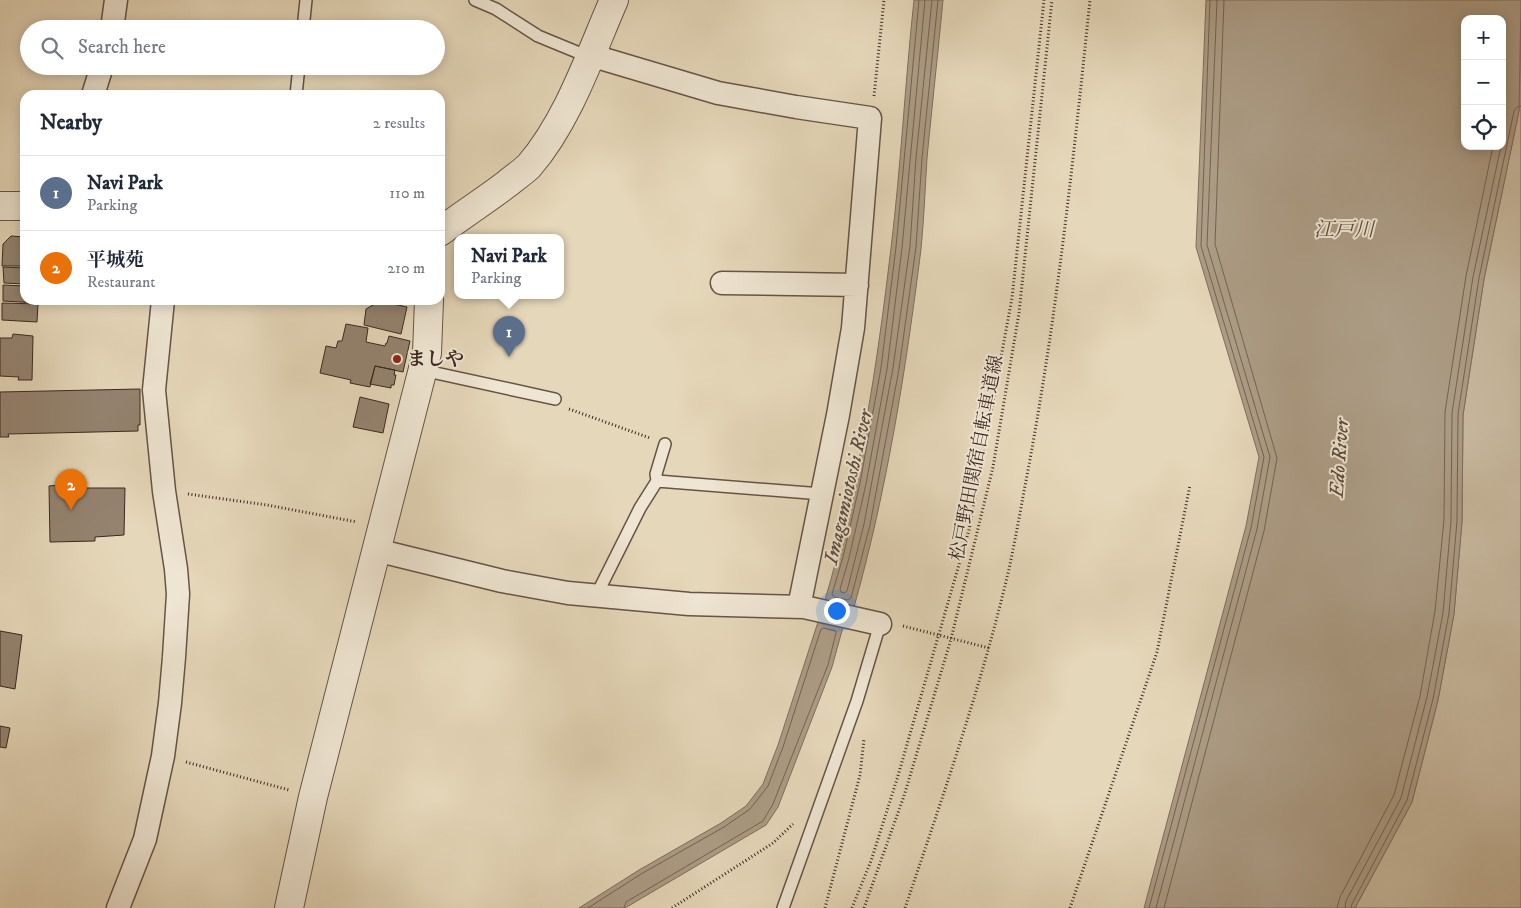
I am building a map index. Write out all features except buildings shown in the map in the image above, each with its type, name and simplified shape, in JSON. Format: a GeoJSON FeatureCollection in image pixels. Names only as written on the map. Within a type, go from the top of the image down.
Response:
{"type":"FeatureCollection","features":[{"type":"Feature","properties":{"kind":"street"},"geometry":{"type":"LineString","coordinates":[[113,20],[116,0]]}},
{"type":"Feature","properties":{"kind":"street"},"geometry":{"type":"LineString","coordinates":[[445,228],[488,199],[528,167],[550,137],[572,97],[614,0]]}},
{"type":"Feature","properties":{"kind":"street"},"geometry":{"type":"LineString","coordinates":[[590,56],[718,93],[870,118],[853,328],[802,607]]}},
{"type":"Feature","properties":{"kind":"street"},"geometry":{"type":"LineString","coordinates":[[95,90],[99,75]]}},
{"type":"Feature","properties":{"kind":"street"},"geometry":{"type":"LineString","coordinates":[[0,206],[20,206]]}},
{"type":"Feature","properties":{"kind":"street"},"geometry":{"type":"LineString","coordinates":[[722,283],[857,285]]}},
{"type":"Feature","properties":{"kind":"street"},"geometry":{"type":"LineString","coordinates":[[118,908],[145,839],[163,756],[170,703],[178,594],[164,491],[154,390],[162,305]]}},
{"type":"Feature","properties":{"kind":"street"},"geometry":{"type":"LineString","coordinates":[[289,908],[313,796],[427,354],[428,305]]}},
{"type":"Feature","properties":{"kind":"street"},"geometry":{"type":"LineString","coordinates":[[379,538],[533,588],[596,596],[689,604],[802,607],[880,624]]}},
{"type":"Feature","properties":{"kind":"lane"},"geometry":{"type":"LineString","coordinates":[[304,20],[306,0]]}},
{"type":"Feature","properties":{"kind":"lane"},"geometry":{"type":"LineString","coordinates":[[475,0],[496,9],[538,36],[590,56]]}},
{"type":"Feature","properties":{"kind":"lane"},"geometry":{"type":"LineString","coordinates":[[297,90],[298,75]]}},
{"type":"Feature","properties":{"kind":"lane"},"geometry":{"type":"LineString","coordinates":[[422,370],[556,399]]}},
{"type":"Feature","properties":{"kind":"lane"},"geometry":{"type":"LineString","coordinates":[[596,596],[640,508],[657,481],[656,474],[665,444]]}},
{"type":"Feature","properties":{"kind":"lane"},"geometry":{"type":"LineString","coordinates":[[657,481],[822,494]]}},
{"type":"Feature","properties":{"kind":"lane"},"geometry":{"type":"LineString","coordinates":[[783,908],[857,701],[880,624]]}},
{"type":"Feature","properties":{"kind":"path"},"geometry":{"type":"LineString","coordinates":[[870,118],[884,0]]}},
{"type":"Feature","properties":{"kind":"path"},"geometry":{"type":"LineString","coordinates":[[852,908],[871,861],[894,788],[969,530],[1012,298],[1044,0]]}},
{"type":"Feature","properties":{"kind":"path","name":"松戸野田関宿自転車道線"},"geometry":{"type":"LineString","coordinates":[[864,908],[904,796],[951,639],[993,466],[1019,313],[1052,0]]}},
{"type":"Feature","properties":{"kind":"path"},"geometry":{"type":"LineString","coordinates":[[906,908],[953,768],[989,648],[1010,566],[1033,447],[1056,302],[1090,0]]}},
{"type":"Feature","properties":{"kind":"path"},"geometry":{"type":"LineString","coordinates":[[556,399],[556,404],[665,444]]}},
{"type":"Feature","properties":{"kind":"path"},"geometry":{"type":"LineString","coordinates":[[1070,908],[1157,652],[1190,485]]}},
{"type":"Feature","properties":{"kind":"path"},"geometry":{"type":"LineString","coordinates":[[164,491],[268,505],[379,538]]}},
{"type":"Feature","properties":{"kind":"path"},"geometry":{"type":"LineString","coordinates":[[908,626],[939,636],[989,648]]}},
{"type":"Feature","properties":{"kind":"path"},"geometry":{"type":"LineString","coordinates":[[825,908],[860,775],[865,730],[857,701]]}},
{"type":"Feature","properties":{"kind":"path"},"geometry":{"type":"LineString","coordinates":[[163,756],[313,796]]}},
{"type":"Feature","properties":{"kind":"path"},"geometry":{"type":"LineString","coordinates":[[672,908],[774,842],[821,799]]}},
{"type":"Feature","properties":{"kind":"shaded area"},"geometry":{"type":"Polygon","coordinates":[[[1521,26],[1521,908],[1355,908],[1412,802],[1438,700],[1454,614],[1462,521],[1463,415],[1484,279],[1519,111],[1521,26]]]}},
{"type":"Feature","properties":{"kind":"water"},"geometry":{"type":"Polygon","coordinates":[[[914,0],[943,0],[927,158],[921,249],[909,339],[886,474],[854,607],[825,600],[848,513],[866,426],[880,337],[894,217],[914,0]]]}},
{"type":"Feature","properties":{"kind":"water","name":"江戸川"},"geometry":{"type":"Polygon","coordinates":[[[1206,0],[1521,0],[1519,111],[1484,279],[1463,415],[1462,521],[1454,614],[1438,700],[1412,802],[1355,908],[1144,908],[1246,526],[1259,457],[1196,247],[1206,0]]]}},
{"type":"Feature","properties":{"kind":"water"},"geometry":{"type":"Polygon","coordinates":[[[818,622],[843,627],[832,667],[778,807],[766,825],[625,908],[579,908],[746,806],[763,784],[778,745],[818,622]]]}},
{"type":"Feature","properties":{"kind":"place","name":"Navi Park"},"geometry":{"type":"Point","coordinates":[509,357]}},
{"type":"Feature","properties":{"kind":"place","name":"ましや"},"geometry":{"type":"Point","coordinates":[397,359]}},
{"type":"Feature","properties":{"kind":"place","name":"平城苑"},"geometry":{"type":"Point","coordinates":[71,510]}},
{"type":"Feature","properties":{"kind":"water label","name":"Edo River"},"geometry":{"type":"Point","coordinates":[1340,458]}},
{"type":"Feature","properties":{"kind":"water label","name":"Imagamiotoshi River"},"geometry":{"type":"Point","coordinates":[849,487]}}]}
